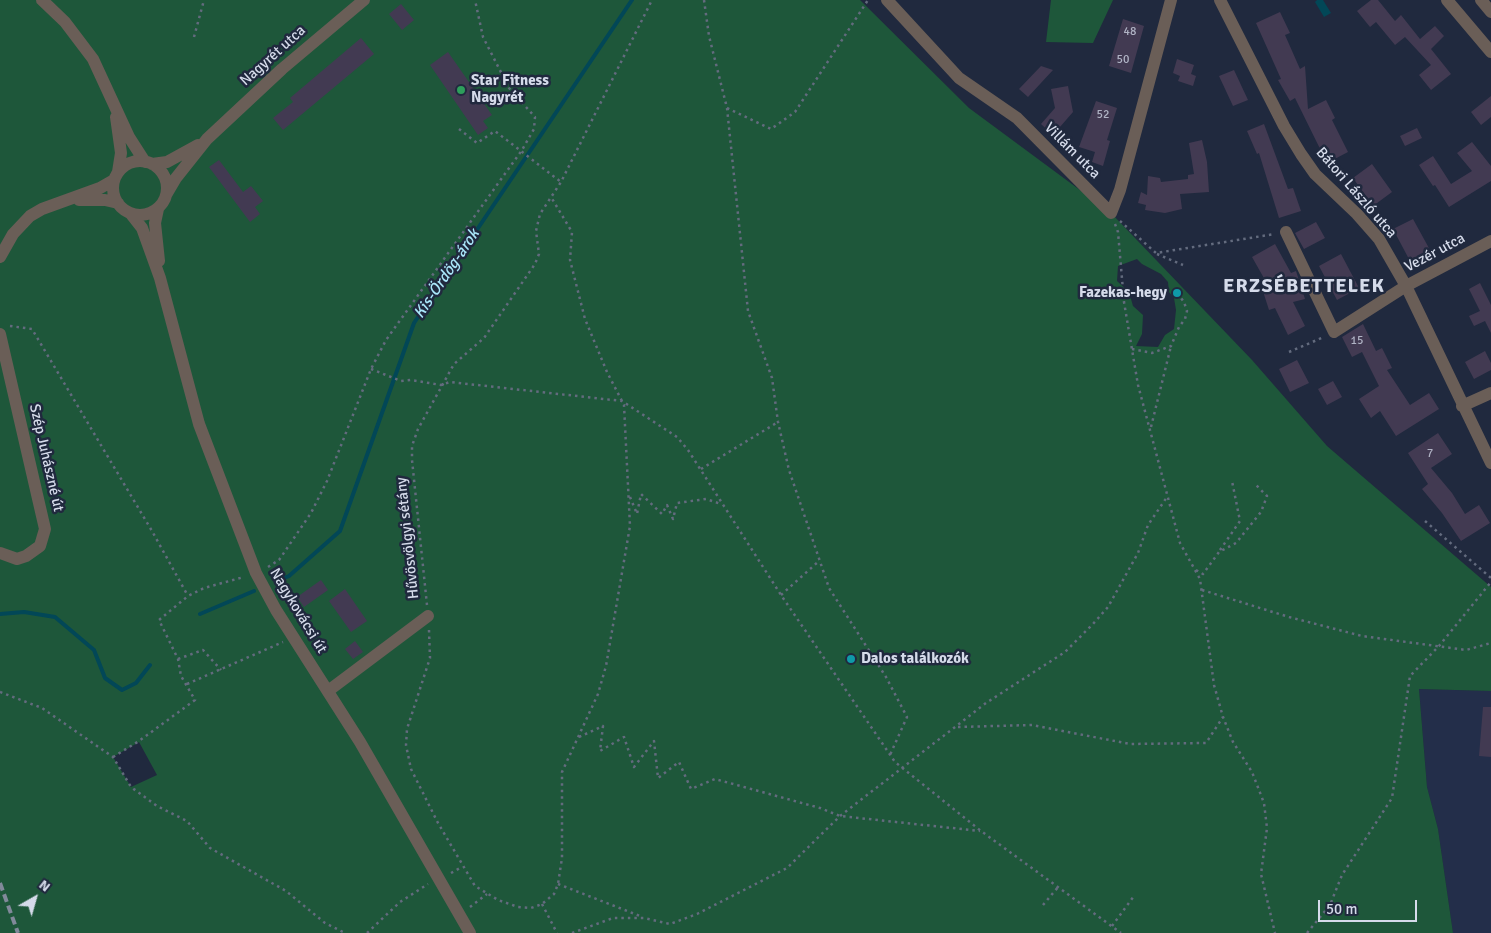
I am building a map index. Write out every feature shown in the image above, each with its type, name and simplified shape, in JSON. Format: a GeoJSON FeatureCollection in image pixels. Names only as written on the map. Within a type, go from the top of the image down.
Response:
{"type":"FeatureCollection","features":[{"type":"Feature","properties":{"kind":"street"},"geometry":{"type":"LineString","coordinates":[[42,0],[80,40],[105,82],[129,137],[149,163],[163,174],[166,182],[166,195],[158,209],[142,215],[131,214],[118,203],[105,200],[71,200]]}},
{"type":"Feature","properties":{"kind":"street","name":"Nagyrét utca"},"geometry":{"type":"LineString","coordinates":[[166,195],[176,178],[207,139],[282,69],[364,0]]}},
{"type":"Feature","properties":{"kind":"street","name":"Villám utca"},"geometry":{"type":"LineString","coordinates":[[887,0],[959,78],[1017,118],[1111,213]]}},
{"type":"Feature","properties":{"kind":"street"},"geometry":{"type":"LineString","coordinates":[[1111,213],[1120,190],[1171,0]]}},
{"type":"Feature","properties":{"kind":"street","name":"Bátori László utca"},"geometry":{"type":"LineString","coordinates":[[1220,0],[1284,126],[1301,154],[1315,174],[1357,214],[1379,239],[1406,286],[1491,463]]}},
{"type":"Feature","properties":{"kind":"street"},"geometry":{"type":"LineString","coordinates":[[1447,0],[1491,52]]}},
{"type":"Feature","properties":{"kind":"street"},"geometry":{"type":"LineString","coordinates":[[1482,0],[1491,12]]}},
{"type":"Feature","properties":{"kind":"street"},"geometry":{"type":"LineString","coordinates":[[114,105],[121,153],[113,190],[118,203]]}},
{"type":"Feature","properties":{"kind":"street","name":"Nagyrét utca"},"geometry":{"type":"LineString","coordinates":[[149,163],[167,162],[184,154],[207,139]]}},
{"type":"Feature","properties":{"kind":"street"},"geometry":{"type":"LineString","coordinates":[[0,257],[13,234],[30,216],[42,209],[71,200],[116,176],[134,162],[149,163]]}},
{"type":"Feature","properties":{"kind":"street","name":"Nagykovácsi út"},"geometry":{"type":"LineString","coordinates":[[158,209],[155,223],[160,278]]}},
{"type":"Feature","properties":{"kind":"street","name":"Nagykovácsi út"},"geometry":{"type":"LineString","coordinates":[[131,214],[142,228],[160,278],[199,424],[261,570],[293,636],[328,691],[470,933]]}},
{"type":"Feature","properties":{"kind":"street"},"geometry":{"type":"LineString","coordinates":[[1286,232],[1334,332]]}},
{"type":"Feature","properties":{"kind":"street","name":"Vezér utca"},"geometry":{"type":"LineString","coordinates":[[1334,332],[1406,286],[1491,241]]}},
{"type":"Feature","properties":{"kind":"street","name":"Szép Juhászné út"},"geometry":{"type":"LineString","coordinates":[[0,553],[17,559],[26,556],[40,546],[45,529],[4,330]]}},
{"type":"Feature","properties":{"kind":"street"},"geometry":{"type":"LineString","coordinates":[[1462,406],[1491,393]]}},
{"type":"Feature","properties":{"kind":"street"},"geometry":{"type":"LineString","coordinates":[[328,691],[428,616]]}},
{"type":"Feature","properties":{"kind":"path"},"geometry":{"type":"LineString","coordinates":[[194,37],[204,0]]}},
{"type":"Feature","properties":{"kind":"path"},"geometry":{"type":"LineString","coordinates":[[113,757],[139,741],[195,700],[181,676],[178,659],[158,620],[188,596],[204,588],[261,570],[279,560],[319,497],[371,369],[386,340],[522,150],[534,129],[535,117],[509,88],[483,37],[475,0]]}},
{"type":"Feature","properties":{"kind":"path","name":"Hűvösvölgyi sétány"},"geometry":{"type":"LineString","coordinates":[[487,894],[475,886],[462,867],[414,776],[408,758],[407,729],[430,658],[428,616],[412,446],[418,429],[454,364],[484,338],[535,264],[539,246],[536,231],[537,222],[561,182],[652,0]]}},
{"type":"Feature","properties":{"kind":"path"},"geometry":{"type":"LineString","coordinates":[[704,0],[708,36],[727,108],[748,311],[772,378],[778,422],[790,470],[829,588],[886,677],[907,717],[890,755]]}},
{"type":"Feature","properties":{"kind":"path"},"geometry":{"type":"LineString","coordinates":[[727,108],[771,129],[795,112],[868,0]]}},
{"type":"Feature","properties":{"kind":"path"},"geometry":{"type":"LineString","coordinates":[[459,129],[477,143],[495,131],[561,182]]}},
{"type":"Feature","properties":{"kind":"path"},"geometry":{"type":"LineString","coordinates":[[459,915],[487,894],[518,907],[531,908],[542,904],[554,894],[558,884],[562,858],[562,772],[598,694],[606,666],[630,526],[625,414],[622,401],[607,372],[585,319],[570,260],[572,232],[551,198]]}},
{"type":"Feature","properties":{"kind":"path"},"geometry":{"type":"LineString","coordinates":[[1111,213],[1156,253],[1183,265]]}},
{"type":"Feature","properties":{"kind":"path"},"geometry":{"type":"LineString","coordinates":[[1111,213],[1118,232],[1124,302],[1138,385],[1151,430],[1166,497],[1180,543],[1194,569],[1202,590],[1214,685],[1223,717],[1233,742],[1252,772],[1264,803],[1267,828],[1261,874],[1275,933]]}},
{"type":"Feature","properties":{"kind":"path"},"geometry":{"type":"LineString","coordinates":[[1156,253],[1262,236]]}},
{"type":"Feature","properties":{"kind":"path"},"geometry":{"type":"LineString","coordinates":[[1151,430],[1171,346],[1179,327],[1186,318],[1187,311],[1184,302],[1178,294]]}},
{"type":"Feature","properties":{"kind":"path"},"geometry":{"type":"LineString","coordinates":[[4,330],[32,329],[152,531],[188,596]]}},
{"type":"Feature","properties":{"kind":"path"},"geometry":{"type":"LineString","coordinates":[[1289,352],[1334,332]]}},
{"type":"Feature","properties":{"kind":"path"},"geometry":{"type":"LineString","coordinates":[[1132,349],[1152,353],[1171,346]]}},
{"type":"Feature","properties":{"kind":"path"},"geometry":{"type":"LineString","coordinates":[[371,369],[401,381],[411,380],[441,385],[450,382],[622,401],[677,437],[701,469],[721,504],[781,595],[890,755],[902,769],[982,831],[1121,933]]}},
{"type":"Feature","properties":{"kind":"path"},"geometry":{"type":"LineString","coordinates":[[701,469],[778,422]]}},
{"type":"Feature","properties":{"kind":"path"},"geometry":{"type":"LineString","coordinates":[[1194,569],[1203,574],[1240,522],[1232,481]]}},
{"type":"Feature","properties":{"kind":"path"},"geometry":{"type":"LineString","coordinates":[[1219,552],[1236,543],[1261,512],[1267,496],[1255,484]]}},
{"type":"Feature","properties":{"kind":"path"},"geometry":{"type":"LineString","coordinates":[[629,496],[637,514],[641,494],[662,514],[667,505],[673,519],[677,503],[706,500],[721,504]]}},
{"type":"Feature","properties":{"kind":"path"},"geometry":{"type":"LineString","coordinates":[[558,884],[644,918],[670,924],[697,914],[787,868],[840,816],[958,727],[986,703],[1065,652],[1093,624],[1112,599],[1138,553],[1148,525],[1166,497]]}},
{"type":"Feature","properties":{"kind":"path"},"geometry":{"type":"LineString","coordinates":[[1425,521],[1491,578]]}},
{"type":"Feature","properties":{"kind":"path"},"geometry":{"type":"LineString","coordinates":[[781,595],[819,561]]}},
{"type":"Feature","properties":{"kind":"path"},"geometry":{"type":"LineString","coordinates":[[1307,933],[1330,905],[1342,875],[1392,798],[1410,676],[1439,646],[1491,582]]}},
{"type":"Feature","properties":{"kind":"path"},"geometry":{"type":"LineString","coordinates":[[1202,590],[1288,617],[1362,636],[1466,650],[1491,643]]}},
{"type":"Feature","properties":{"kind":"path"},"geometry":{"type":"LineString","coordinates":[[187,684],[293,636]]}},
{"type":"Feature","properties":{"kind":"path"},"geometry":{"type":"LineString","coordinates":[[178,659],[203,650],[221,670]]}},
{"type":"Feature","properties":{"kind":"path"},"geometry":{"type":"LineString","coordinates":[[0,692],[42,708],[113,757],[131,787],[157,806],[187,821],[210,848],[286,891],[325,923],[345,933]]}},
{"type":"Feature","properties":{"kind":"path"},"geometry":{"type":"LineString","coordinates":[[958,727],[1032,725],[1130,744],[1206,743],[1223,717]]}},
{"type":"Feature","properties":{"kind":"path"},"geometry":{"type":"LineString","coordinates":[[578,737],[603,726],[600,751],[624,737],[634,767],[654,741],[658,778],[679,762],[691,790],[715,779],[820,808],[840,816],[982,831]]}},
{"type":"Feature","properties":{"kind":"path"},"geometry":{"type":"LineString","coordinates":[[367,933],[400,902],[423,885],[439,880]]}},
{"type":"Feature","properties":{"kind":"path"},"geometry":{"type":"LineString","coordinates":[[1044,905],[1059,886]]}},
{"type":"Feature","properties":{"kind":"path"},"geometry":{"type":"LineString","coordinates":[[1112,926],[1134,896]]}},
{"type":"Feature","properties":{"kind":"path"},"geometry":{"type":"LineString","coordinates":[[542,904],[557,933]]}},
{"type":"Feature","properties":{"kind":"path"},"geometry":{"type":"LineString","coordinates":[[572,933],[613,918],[644,918]]}},
{"type":"Feature","properties":{"kind":"shaded area"},"geometry":{"type":"Polygon","coordinates":[[[1323,0],[1331,13],[1324,17],[1315,2],[1323,0]]]}},
{"type":"Feature","properties":{"kind":"shaded area"},"geometry":{"type":"Polygon","coordinates":[[[1419,689],[1491,691],[1491,933],[1453,933],[1438,829],[1427,787],[1419,689]]]}},
{"type":"Feature","properties":{"kind":"green space"},"geometry":{"type":"Polygon","coordinates":[[[0,0],[860,0],[969,108],[1111,213],[1252,360],[1327,446],[1491,587],[1491,691],[1419,689],[1427,787],[1438,829],[1453,933],[0,933],[0,0]],[[1137,259],[1118,266],[1117,281],[1129,292],[1133,306],[1143,315],[1142,334],[1136,346],[1158,347],[1165,335],[1174,329],[1176,310],[1174,298],[1169,292],[1168,282],[1161,274],[1142,264],[1137,259]],[[139,742],[113,757],[131,787],[157,775],[139,742]]]}},
{"type":"Feature","properties":{"kind":"green space"},"geometry":{"type":"Polygon","coordinates":[[[1051,0],[1113,0],[1093,43],[1046,42],[1051,0]]]}},
{"type":"Feature","properties":{"kind":"building"},"geometry":{"type":"Polygon","coordinates":[[[1371,0],[1378,0],[1395,21],[1401,15],[1420,39],[1435,26],[1444,36],[1431,49],[1451,74],[1431,90],[1419,75],[1431,65],[1405,37],[1395,45],[1376,22],[1370,27],[1357,11],[1371,0]]]}},
{"type":"Feature","properties":{"kind":"building"},"geometry":{"type":"Polygon","coordinates":[[[401,4],[414,20],[402,30],[389,14],[401,4]]]}},
{"type":"Feature","properties":{"kind":"building"},"geometry":{"type":"Polygon","coordinates":[[[1280,12],[1290,33],[1285,35],[1300,69],[1305,66],[1308,109],[1326,100],[1335,118],[1332,120],[1348,152],[1327,163],[1295,98],[1290,101],[1278,80],[1281,79],[1256,23],[1280,12]]]}},
{"type":"Feature","properties":{"kind":"building"},"geometry":{"type":"Polygon","coordinates":[[[1123,19],[1144,26],[1131,73],[1109,66],[1123,19]]]}},
{"type":"Feature","properties":{"kind":"building"},"geometry":{"type":"Polygon","coordinates":[[[361,38],[374,54],[283,130],[273,118],[293,102],[290,98],[361,38]]]}},
{"type":"Feature","properties":{"kind":"building","name":"Star Fitness Nagyrét"},"geometry":{"type":"Polygon","coordinates":[[[448,52],[492,115],[483,121],[488,128],[478,135],[430,65],[448,52]]]}},
{"type":"Feature","properties":{"kind":"building"},"geometry":{"type":"Polygon","coordinates":[[[1177,59],[1194,65],[1191,74],[1196,76],[1193,86],[1178,81],[1180,76],[1173,73],[1177,59]]]}},
{"type":"Feature","properties":{"kind":"building"},"geometry":{"type":"Polygon","coordinates":[[[1041,66],[1053,70],[1028,97],[1019,89],[1041,66]]]}},
{"type":"Feature","properties":{"kind":"building"},"geometry":{"type":"Polygon","coordinates":[[[1234,70],[1248,100],[1233,106],[1219,76],[1234,70]]]}},
{"type":"Feature","properties":{"kind":"building"},"geometry":{"type":"Polygon","coordinates":[[[1068,86],[1073,112],[1053,135],[1041,124],[1055,108],[1051,89],[1068,86]]]}},
{"type":"Feature","properties":{"kind":"building"},"geometry":{"type":"Polygon","coordinates":[[[1491,96],[1491,117],[1481,125],[1471,112],[1491,96]]]}},
{"type":"Feature","properties":{"kind":"building"},"geometry":{"type":"Polygon","coordinates":[[[1096,101],[1117,108],[1107,140],[1110,141],[1103,166],[1092,162],[1095,152],[1079,147],[1096,101]]]}},
{"type":"Feature","properties":{"kind":"building"},"geometry":{"type":"Polygon","coordinates":[[[1264,124],[1288,189],[1293,188],[1301,211],[1279,218],[1259,153],[1257,154],[1247,131],[1264,124]]]}},
{"type":"Feature","properties":{"kind":"building"},"geometry":{"type":"Polygon","coordinates":[[[1417,128],[1422,138],[1405,146],[1400,136],[1417,128]]]}},
{"type":"Feature","properties":{"kind":"building"},"geometry":{"type":"Polygon","coordinates":[[[1202,140],[1207,162],[1209,192],[1180,194],[1182,209],[1165,213],[1145,210],[1146,205],[1138,203],[1141,192],[1147,195],[1148,176],[1160,178],[1161,182],[1188,179],[1188,175],[1194,174],[1189,143],[1202,140]]]}},
{"type":"Feature","properties":{"kind":"building"},"geometry":{"type":"Polygon","coordinates":[[[1472,142],[1491,166],[1491,181],[1449,207],[1419,165],[1433,156],[1451,184],[1472,171],[1457,153],[1472,142]]]}},
{"type":"Feature","properties":{"kind":"building"},"geometry":{"type":"Polygon","coordinates":[[[219,160],[243,192],[251,186],[263,201],[255,207],[260,214],[250,222],[209,167],[219,160]]]}},
{"type":"Feature","properties":{"kind":"building"},"geometry":{"type":"Polygon","coordinates":[[[1372,164],[1392,192],[1373,206],[1353,178],[1372,164]]]}},
{"type":"Feature","properties":{"kind":"building"},"geometry":{"type":"Polygon","coordinates":[[[1413,219],[1430,250],[1410,261],[1393,229],[1413,219]]]}},
{"type":"Feature","properties":{"kind":"building"},"geometry":{"type":"Polygon","coordinates":[[[1316,222],[1325,238],[1304,249],[1295,233],[1316,222]]]}},
{"type":"Feature","properties":{"kind":"building"},"geometry":{"type":"Polygon","coordinates":[[[1275,244],[1291,273],[1296,271],[1305,299],[1293,302],[1305,326],[1288,335],[1275,308],[1269,310],[1260,282],[1265,280],[1252,257],[1275,244]]]}},
{"type":"Feature","properties":{"kind":"building"},"geometry":{"type":"Polygon","coordinates":[[[1341,254],[1359,288],[1337,300],[1319,266],[1341,254]]]}},
{"type":"Feature","properties":{"kind":"building"},"geometry":{"type":"Polygon","coordinates":[[[1480,283],[1491,305],[1491,333],[1485,321],[1474,326],[1469,316],[1480,311],[1469,289],[1480,283]]]}},
{"type":"Feature","properties":{"kind":"building"},"geometry":{"type":"Polygon","coordinates":[[[1363,324],[1376,351],[1382,348],[1392,368],[1387,370],[1410,405],[1429,393],[1439,409],[1396,436],[1380,411],[1371,418],[1359,399],[1379,386],[1362,352],[1352,357],[1342,337],[1363,324]]]}},
{"type":"Feature","properties":{"kind":"building"},"geometry":{"type":"Polygon","coordinates":[[[1485,351],[1491,363],[1491,370],[1474,379],[1465,362],[1485,351]]]}},
{"type":"Feature","properties":{"kind":"building"},"geometry":{"type":"Polygon","coordinates":[[[1297,360],[1309,383],[1290,392],[1279,369],[1297,360]]]}},
{"type":"Feature","properties":{"kind":"building"},"geometry":{"type":"Polygon","coordinates":[[[1333,381],[1342,397],[1327,405],[1318,389],[1333,381]]]}},
{"type":"Feature","properties":{"kind":"building"},"geometry":{"type":"Polygon","coordinates":[[[1438,433],[1452,454],[1431,468],[1452,493],[1465,514],[1479,505],[1490,523],[1461,541],[1442,513],[1422,489],[1428,484],[1408,453],[1438,433]]]}},
{"type":"Feature","properties":{"kind":"building"},"geometry":{"type":"Polygon","coordinates":[[[321,580],[328,590],[304,607],[297,597],[321,580]]]}},
{"type":"Feature","properties":{"kind":"building"},"geometry":{"type":"Polygon","coordinates":[[[345,589],[367,621],[351,632],[329,601],[345,589]]]}},
{"type":"Feature","properties":{"kind":"building"},"geometry":{"type":"Polygon","coordinates":[[[355,641],[363,652],[353,659],[345,649],[355,641]]]}},
{"type":"Feature","properties":{"kind":"building"},"geometry":{"type":"Polygon","coordinates":[[[1483,707],[1491,707],[1491,757],[1479,756],[1483,707]]]}},
{"type":"Feature","properties":{"kind":"waterway","name":"Kis-Ördög-árok"},"geometry":{"type":"LineString","coordinates":[[277,581],[289,576],[340,531],[414,323],[632,0]]}},
{"type":"Feature","properties":{"kind":"waterway","name":"Kis-Ördög-árok"},"geometry":{"type":"LineString","coordinates":[[200,614],[254,591]]}},
{"type":"Feature","properties":{"kind":"waterway","name":"Kis-Ördög-árok"},"geometry":{"type":"LineString","coordinates":[[0,614],[24,612],[55,617],[94,650],[105,678],[122,690],[136,683],[150,665]]}},
{"type":"Feature","properties":{"kind":"railway"},"geometry":{"type":"LineString","coordinates":[[0,883],[18,933]]}},
{"type":"Feature","properties":{"kind":"place","name":"Star Fitness Nagyrét"},"geometry":{"type":"Point","coordinates":[461,90]}},
{"type":"Feature","properties":{"kind":"place","name":"Fazekas-hegy"},"geometry":{"type":"Point","coordinates":[1177,293]}},
{"type":"Feature","properties":{"kind":"place","name":"Dalos találkozók"},"geometry":{"type":"Point","coordinates":[851,659]}},
{"type":"Feature","properties":{"kind":"district","name":"ERZSÉBETTELEK"},"geometry":{"type":"Point","coordinates":[1304,287]}}]}
